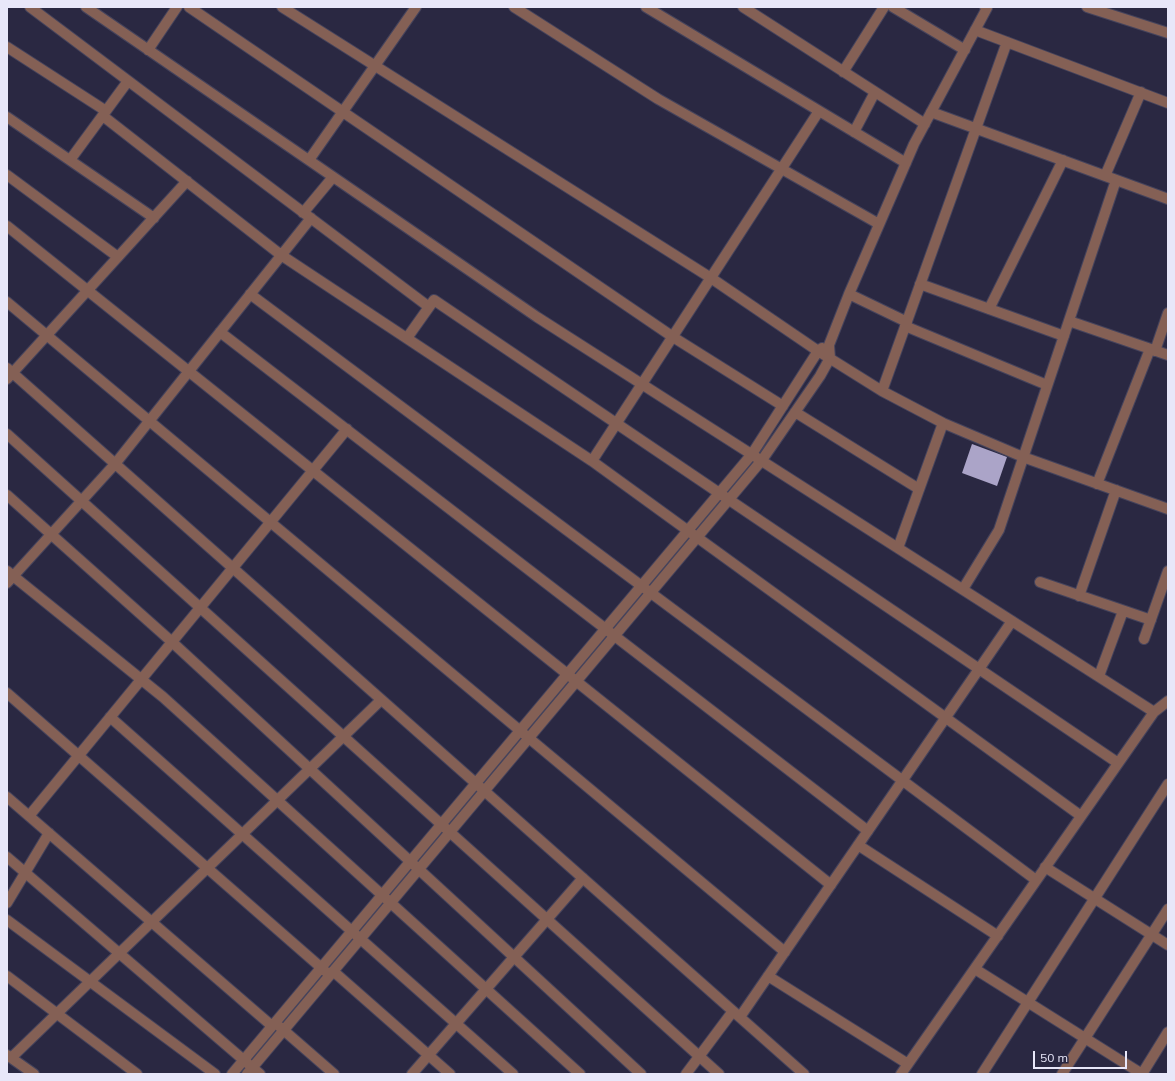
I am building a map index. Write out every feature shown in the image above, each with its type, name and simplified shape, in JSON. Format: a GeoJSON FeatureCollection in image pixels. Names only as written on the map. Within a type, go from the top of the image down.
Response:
{"type":"FeatureCollection","features":[{"type":"Feature","properties":{"kind":"street"},"geometry":{"type":"LineString","coordinates":[[30,7],[429,307]]}},
{"type":"Feature","properties":{"kind":"street"},"geometry":{"type":"LineString","coordinates":[[86,7],[537,317],[1154,712]]}},
{"type":"Feature","properties":{"kind":"street"},"geometry":{"type":"LineString","coordinates":[[148,50],[177,7]]}},
{"type":"Feature","properties":{"kind":"street"},"geometry":{"type":"LineString","coordinates":[[189,7],[672,337],[783,406]]}},
{"type":"Feature","properties":{"kind":"street"},"geometry":{"type":"LineString","coordinates":[[282,7],[710,278],[818,351],[882,391],[943,424],[1023,457],[1168,509]]}},
{"type":"Feature","properties":{"kind":"street"},"geometry":{"type":"LineString","coordinates":[[309,160],[416,7]]}},
{"type":"Feature","properties":{"kind":"street"},"geometry":{"type":"LineString","coordinates":[[514,7],[658,99],[880,224]]}},
{"type":"Feature","properties":{"kind":"street"},"geometry":{"type":"LineString","coordinates":[[646,7],[906,163]]}},
{"type":"Feature","properties":{"kind":"street"},"geometry":{"type":"LineString","coordinates":[[743,7],[925,124]]}},
{"type":"Feature","properties":{"kind":"street"},"geometry":{"type":"LineString","coordinates":[[843,72],[884,7]]}},
{"type":"Feature","properties":{"kind":"street"},"geometry":{"type":"LineString","coordinates":[[893,7],[965,50]]}},
{"type":"Feature","properties":{"kind":"street"},"geometry":{"type":"LineString","coordinates":[[1087,7],[1168,33]]}},
{"type":"Feature","properties":{"kind":"street"},"geometry":{"type":"LineString","coordinates":[[7,858],[244,1060],[253,1072],[284,1030],[762,460],[820,376],[830,358],[829,345],[849,294],[906,163],[986,8]]}},
{"type":"Feature","properties":{"kind":"street"},"geometry":{"type":"LineString","coordinates":[[975,30],[1168,103]]}},
{"type":"Feature","properties":{"kind":"street"},"geometry":{"type":"LineString","coordinates":[[882,391],[1007,42]]}},
{"type":"Feature","properties":{"kind":"street"},"geometry":{"type":"LineString","coordinates":[[7,46],[104,114],[187,182],[281,255],[592,461],[1081,816]]}},
{"type":"Feature","properties":{"kind":"street"},"geometry":{"type":"LineString","coordinates":[[70,160],[128,81]]}},
{"type":"Feature","properties":{"kind":"street"},"geometry":{"type":"LineString","coordinates":[[854,132],[875,92]]}},
{"type":"Feature","properties":{"kind":"street"},"geometry":{"type":"LineString","coordinates":[[1105,176],[1141,92]]}},
{"type":"Feature","properties":{"kind":"street"},"geometry":{"type":"LineString","coordinates":[[592,461],[818,111]]}},
{"type":"Feature","properties":{"kind":"street"},"geometry":{"type":"LineString","coordinates":[[931,112],[1168,199]]}},
{"type":"Feature","properties":{"kind":"street"},"geometry":{"type":"LineString","coordinates":[[7,116],[154,218]]}},
{"type":"Feature","properties":{"kind":"street"},"geometry":{"type":"LineString","coordinates":[[989,309],[1063,160]]}},
{"type":"Feature","properties":{"kind":"street"},"geometry":{"type":"LineString","coordinates":[[7,175],[118,257]]}},
{"type":"Feature","properties":{"kind":"street"},"geometry":{"type":"LineString","coordinates":[[333,177],[281,255],[115,464],[82,501],[9,577],[163,697],[580,1074]]}},
{"type":"Feature","properties":{"kind":"street"},"geometry":{"type":"LineString","coordinates":[[963,589],[999,530],[1116,180]]}},
{"type":"Feature","properties":{"kind":"street"},"geometry":{"type":"LineString","coordinates":[[187,182],[47,335],[9,373],[233,568],[804,1074]]}},
{"type":"Feature","properties":{"kind":"street"},"geometry":{"type":"LineString","coordinates":[[7,226],[831,885]]}},
{"type":"Feature","properties":{"kind":"street"},"geometry":{"type":"LineString","coordinates":[[920,284],[1064,336]]}},
{"type":"Feature","properties":{"kind":"street"},"geometry":{"type":"LineString","coordinates":[[250,294],[1036,880]]}},
{"type":"Feature","properties":{"kind":"street"},"geometry":{"type":"LineString","coordinates":[[849,294],[906,324],[1048,386]]}},
{"type":"Feature","properties":{"kind":"street"},"geometry":{"type":"LineString","coordinates":[[407,338],[434,300],[1118,763]]}},
{"type":"Feature","properties":{"kind":"street"},"geometry":{"type":"LineString","coordinates":[[7,302],[785,952]]}},
{"type":"Feature","properties":{"kind":"street"},"geometry":{"type":"LineString","coordinates":[[1097,484],[1168,313]]}},
{"type":"Feature","properties":{"kind":"street"},"geometry":{"type":"LineString","coordinates":[[1069,321],[1168,355]]}},
{"type":"Feature","properties":{"kind":"street"},"geometry":{"type":"LineString","coordinates":[[220,332],[868,832]]}},
{"type":"Feature","properties":{"kind":"street"},"geometry":{"type":"LineString","coordinates":[[232,1074],[752,454],[818,351],[829,345]]}},
{"type":"Feature","properties":{"kind":"street"},"geometry":{"type":"LineString","coordinates":[[795,412],[919,489]]}},
{"type":"Feature","properties":{"kind":"street"},"geometry":{"type":"LineString","coordinates":[[898,548],[943,424]]}},
{"type":"Feature","properties":{"kind":"street"},"geometry":{"type":"LineString","coordinates":[[29,816],[347,429]]}},
{"type":"Feature","properties":{"kind":"street"},"geometry":{"type":"LineString","coordinates":[[7,434],[719,1074]]}},
{"type":"Feature","properties":{"kind":"street"},"geometry":{"type":"LineString","coordinates":[[1079,596],[1116,490]]}},
{"type":"Feature","properties":{"kind":"street"},"geometry":{"type":"LineString","coordinates":[[7,495],[172,642],[641,1074]]}},
{"type":"Feature","properties":{"kind":"street"},"geometry":{"type":"LineString","coordinates":[[1144,639],[1168,571]]}},
{"type":"Feature","properties":{"kind":"street"},"geometry":{"type":"LineString","coordinates":[[1040,582],[1151,620]]}},
{"type":"Feature","properties":{"kind":"street"},"geometry":{"type":"LineString","coordinates":[[1098,676],[1123,611]]}},
{"type":"Feature","properties":{"kind":"street"},"geometry":{"type":"LineString","coordinates":[[686,1074],[699,1056],[768,976],[1012,621]]}},
{"type":"Feature","properties":{"kind":"street"},"geometry":{"type":"LineString","coordinates":[[7,693],[321,967],[332,973],[450,1074]]}},
{"type":"Feature","properties":{"kind":"street"},"geometry":{"type":"LineString","coordinates":[[34,1074],[9,1057],[57,1014],[381,700]]}},
{"type":"Feature","properties":{"kind":"street"},"geometry":{"type":"LineString","coordinates":[[768,976],[907,1070],[1036,880],[1154,712],[1168,701]]}},
{"type":"Feature","properties":{"kind":"street"},"geometry":{"type":"LineString","coordinates":[[110,717],[513,1074]]}},
{"type":"Feature","properties":{"kind":"street"},"geometry":{"type":"LineString","coordinates":[[982,1074],[1168,784]]}},
{"type":"Feature","properties":{"kind":"street"},"geometry":{"type":"LineString","coordinates":[[7,797],[273,1025],[284,1030],[334,1074]]}},
{"type":"Feature","properties":{"kind":"street"},"geometry":{"type":"LineString","coordinates":[[7,903],[49,833]]}},
{"type":"Feature","properties":{"kind":"street"},"geometry":{"type":"LineString","coordinates":[[858,845],[998,936]]}},
{"type":"Feature","properties":{"kind":"street"},"geometry":{"type":"LineString","coordinates":[[1045,867],[1168,945]]}},
{"type":"Feature","properties":{"kind":"street"},"geometry":{"type":"LineString","coordinates":[[412,1074],[583,878]]}},
{"type":"Feature","properties":{"kind":"street"},"geometry":{"type":"LineString","coordinates":[[1062,1074],[1168,909]]}},
{"type":"Feature","properties":{"kind":"street"},"geometry":{"type":"LineString","coordinates":[[7,920],[215,1074]]}},
{"type":"Feature","properties":{"kind":"street"},"geometry":{"type":"LineString","coordinates":[[975,969],[1142,1074],[1168,1032]]}},
{"type":"Feature","properties":{"kind":"street"},"geometry":{"type":"LineString","coordinates":[[7,976],[137,1074]]}},
{"type":"Feature","properties":{"kind":"building"},"geometry":{"type":"Polygon","coordinates":[[[972,444],[1007,457],[997,486],[962,473],[972,444]]]}}]}
